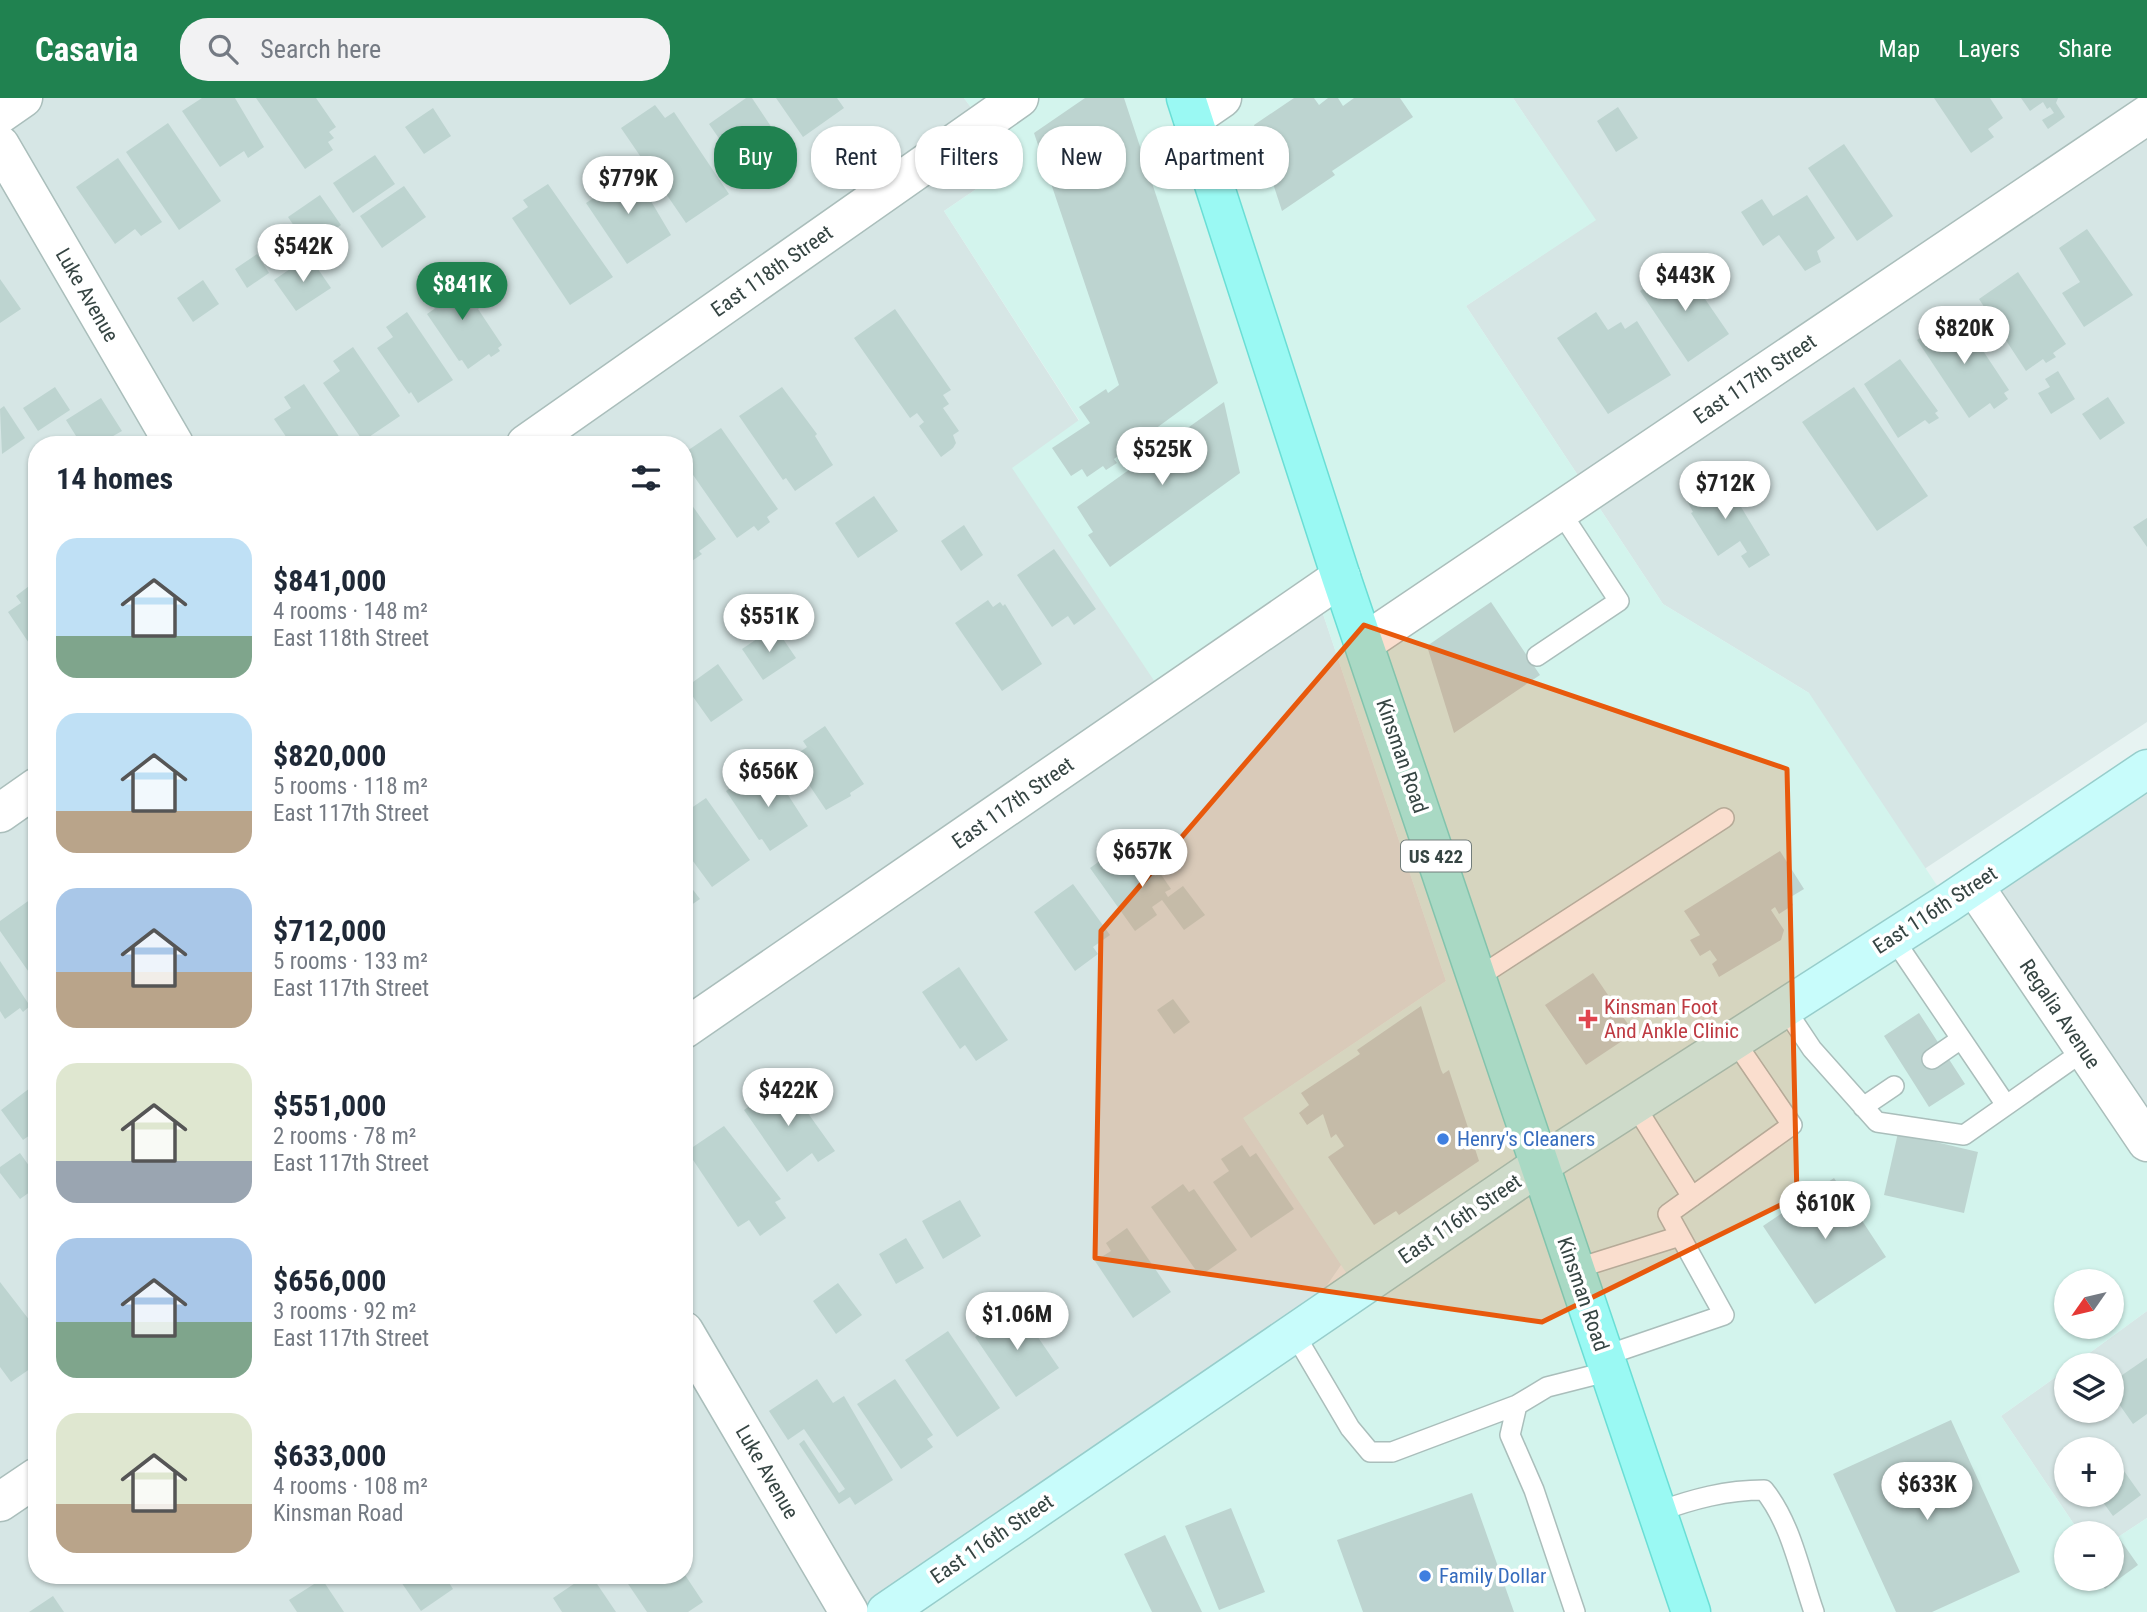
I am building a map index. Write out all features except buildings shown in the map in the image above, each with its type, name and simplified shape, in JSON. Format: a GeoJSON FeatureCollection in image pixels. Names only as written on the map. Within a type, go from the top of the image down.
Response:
{"type":"FeatureCollection","features":[{"type":"Feature","properties":{"kind":"main road","name":"Kinsman Road"},"geometry":{"type":"LineString","coordinates":[[1200,105],[1341,576],[1691,1612]]}},
{"type":"Feature","properties":{"kind":"main road","name":"East 116th Street"},"geometry":{"type":"LineString","coordinates":[[886,1612],[1540,1165],[1974,886],[2147,769]]}},
{"type":"Feature","properties":{"kind":"street"},"geometry":{"type":"LineString","coordinates":[[0,114],[23,98]]}},
{"type":"Feature","properties":{"kind":"street","name":"East 118th Street"},"geometry":{"type":"LineString","coordinates":[[537,436],[1019,98]]}},
{"type":"Feature","properties":{"kind":"street","name":"East 117th Street"},"geometry":{"type":"LineString","coordinates":[[1364,643],[2147,115]]}},
{"type":"Feature","properties":{"kind":"street","name":"Luke Avenue"},"geometry":{"type":"LineString","coordinates":[[0,145],[169,436]]}},
{"type":"Feature","properties":{"kind":"street","name":"East 117th Street"},"geometry":{"type":"LineString","coordinates":[[693,1023],[1341,576]]}},
{"type":"Feature","properties":{"kind":"street"},"geometry":{"type":"LineString","coordinates":[[0,813],[28,793]]}},
{"type":"Feature","properties":{"kind":"street","name":"Regalia Avenue"},"geometry":{"type":"LineString","coordinates":[[1974,886],[2147,1142]]}},
{"type":"Feature","properties":{"kind":"street","name":"Luke Avenue"},"geometry":{"type":"LineString","coordinates":[[693,1346],[849,1612]]}},
{"type":"Feature","properties":{"kind":"street"},"geometry":{"type":"LineString","coordinates":[[0,1502],[28,1483]]}},
{"type":"Feature","properties":{"kind":"lane"},"geometry":{"type":"LineString","coordinates":[[1537,656],[1619,601],[1560,511]]}},
{"type":"Feature","properties":{"kind":"lane"},"geometry":{"type":"LineString","coordinates":[[1477,978],[1724,818]]}},
{"type":"Feature","properties":{"kind":"lane"},"geometry":{"type":"LineString","coordinates":[[1893,938],[2006,1105]]}},
{"type":"Feature","properties":{"kind":"lane"},"geometry":{"type":"LineString","coordinates":[[1784,1007],[1811,1049],[1877,1122],[1964,1135],[2085,1050]]}},
{"type":"Feature","properties":{"kind":"lane"},"geometry":{"type":"LineString","coordinates":[[1932,1059],[1961,1038]]}},
{"type":"Feature","properties":{"kind":"lane"},"geometry":{"type":"LineString","coordinates":[[1294,1333],[1350,1428],[1370,1452],[1392,1452],[1517,1405],[1547,1387],[1724,1315],[1668,1214],[1792,1125],[1734,1040]]}},
{"type":"Feature","properties":{"kind":"lane"},"geometry":{"type":"LineString","coordinates":[[1863,1107],[1894,1086]]}},
{"type":"Feature","properties":{"kind":"lane"},"geometry":{"type":"LineString","coordinates":[[1634,1104],[1692,1197]]}},
{"type":"Feature","properties":{"kind":"lane"},"geometry":{"type":"LineString","coordinates":[[1575,1269],[1680,1236]]}},
{"type":"Feature","properties":{"kind":"lane"},"geometry":{"type":"LineString","coordinates":[[1517,1405],[1510,1434],[1534,1490],[1575,1612]]}},
{"type":"Feature","properties":{"kind":"lane"},"geometry":{"type":"LineString","coordinates":[[1657,1512],[1695,1498],[1740,1490],[1764,1489],[1775,1503],[1814,1612]]}},
{"type":"Feature","properties":{"kind":"highlighted area"},"geometry":{"type":"Polygon","coordinates":[[[1364,625],[1787,769],[1797,1197],[1542,1322],[1095,1258],[1101,931],[1364,625]]]}},
{"type":"Feature","properties":{"kind":"shaded area"},"geometry":{"type":"Polygon","coordinates":[[[0,98],[964,98],[985,126],[915,126],[915,189],[976,189],[944,211],[1079,421],[1013,469],[1321,608],[1446,981],[1244,1118],[1343,1262],[1294,1333],[886,1612],[0,1612],[0,98]]]}},
{"type":"Feature","properties":{"kind":"shaded area"},"geometry":{"type":"Polygon","coordinates":[[[964,98],[1513,98],[1596,220],[1466,306],[1663,604],[1809,693],[1948,902],[1974,886],[2147,1142],[2147,1311],[2124,1328],[2124,1269],[2054,1269],[2054,1339],[2109,1339],[2089,1353],[2054,1353],[2054,1378],[2001,1416],[2054,1494],[2054,1507],[2062,1507],[2072,1521],[2054,1521],[2054,1591],[2124,1591],[2124,1533],[2147,1518],[2147,1612],[886,1612],[1357,1289],[1243,1118],[1446,981],[1321,608],[1175,712],[1012,468],[1079,420],[944,211],[976,189],[1023,189],[1023,126],[985,126],[964,98]]]}},
{"type":"Feature","properties":{"kind":"shaded area"},"geometry":{"type":"Polygon","coordinates":[[[1513,98],[2147,98],[2147,722],[1882,897],[1809,693],[1663,604],[1466,306],[1595,220],[1513,98]]]}},
{"type":"Feature","properties":{"kind":"shaded area"},"geometry":{"type":"Polygon","coordinates":[[[2147,769],[2147,1142],[1974,886],[2147,769]]]}},
{"type":"Feature","properties":{"kind":"shaded area"},"geometry":{"type":"Polygon","coordinates":[[[2147,1311],[2147,1518],[2124,1533],[2124,1521],[2072,1521],[2062,1507],[2124,1507],[2124,1437],[2054,1437],[2054,1494],[2001,1416],[2054,1378],[2054,1423],[2124,1423],[2124,1353],[2089,1353],[2109,1339],[2124,1339],[2124,1328],[2147,1311]]]}},
{"type":"Feature","properties":{"kind":"place","name":"Kinsman Foot And Ankle Clinic"},"geometry":{"type":"Point","coordinates":[1588,1019]}},
{"type":"Feature","properties":{"kind":"place","name":"Henry's Cleaners"},"geometry":{"type":"Point","coordinates":[1443,1139]}},
{"type":"Feature","properties":{"kind":"place","name":"Family Dollar"},"geometry":{"type":"Point","coordinates":[1425,1576]}}]}
